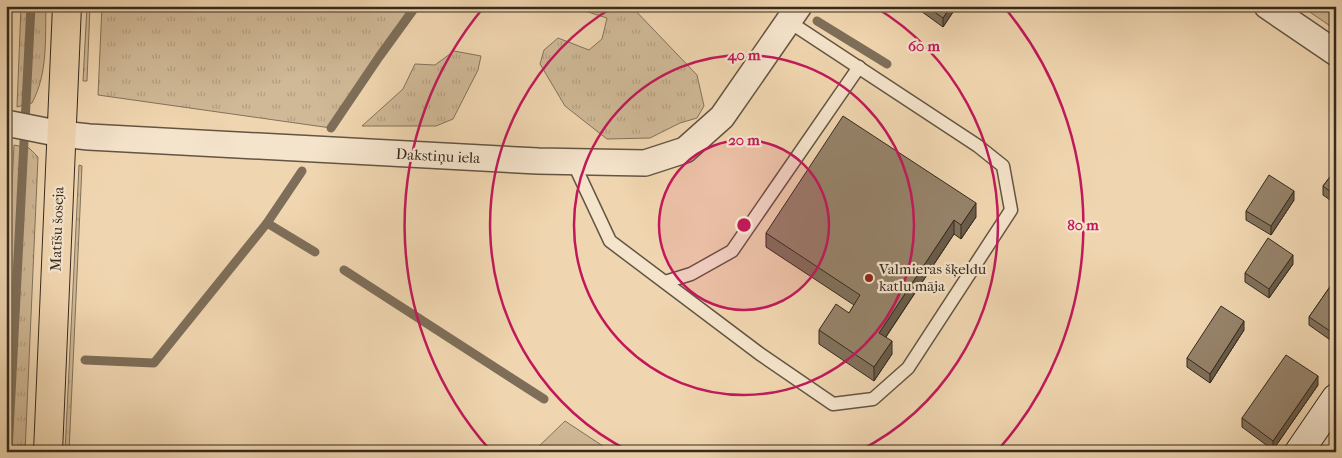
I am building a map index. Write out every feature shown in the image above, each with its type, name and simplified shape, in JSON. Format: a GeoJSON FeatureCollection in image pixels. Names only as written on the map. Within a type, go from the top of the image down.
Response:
{"type":"FeatureCollection","features":[{"type":"Feature","properties":{"kind":"main road","name":"Matīšu šoseja"},"geometry":{"type":"LineString","coordinates":[[48,452],[67,6]]}},
{"type":"Feature","properties":{"kind":"main road"},"geometry":{"type":"LineString","coordinates":[[1299,452],[1336,398]]}},
{"type":"Feature","properties":{"kind":"street"},"geometry":{"type":"LineString","coordinates":[[1267,6],[1336,52]]}},
{"type":"Feature","properties":{"kind":"street","name":"Dakstiņu iela"},"geometry":{"type":"LineString","coordinates":[[6,122],[89,138],[645,164],[685,150],[722,117],[794,14]]}},
{"type":"Feature","properties":{"kind":"lane"},"geometry":{"type":"LineString","coordinates":[[573,162],[610,241],[760,354],[834,404],[873,399],[908,368],[1011,210],[1003,166],[978,146],[858,68],[794,14]]}},
{"type":"Feature","properties":{"kind":"lane"},"geometry":{"type":"LineString","coordinates":[[666,282],[691,274],[732,251],[858,68]]}},
{"type":"Feature","properties":{"kind":"green space"},"geometry":{"type":"Polygon","coordinates":[[[21,6],[46,6],[45,44],[41,80],[37,92],[32,103],[17,107],[21,6]]]}},
{"type":"Feature","properties":{"kind":"green space"},"geometry":{"type":"Polygon","coordinates":[[[87,6],[90,6],[87,81],[83,81],[87,6]]]}},
{"type":"Feature","properties":{"kind":"green space"},"geometry":{"type":"Polygon","coordinates":[[[102,6],[416,6],[331,128],[98,95],[102,6]]]}},
{"type":"Feature","properties":{"kind":"green space"},"geometry":{"type":"Polygon","coordinates":[[[569,6],[631,6],[697,75],[704,106],[697,118],[680,123],[650,138],[607,139],[565,106],[540,64],[544,50],[558,38],[589,50],[602,39],[607,18],[569,6]]]}},
{"type":"Feature","properties":{"kind":"green space"},"geometry":{"type":"Polygon","coordinates":[[[1301,6],[1336,6],[1336,30],[1301,6]]]}},
{"type":"Feature","properties":{"kind":"green space"},"geometry":{"type":"Polygon","coordinates":[[[454,51],[481,56],[478,70],[453,119],[436,126],[362,126],[403,89],[415,64],[435,65],[454,51]]]}},
{"type":"Feature","properties":{"kind":"green space"},"geometry":{"type":"Polygon","coordinates":[[[14,145],[29,148],[38,157],[25,452],[6,452],[6,309],[14,145]]]}},
{"type":"Feature","properties":{"kind":"green space"},"geometry":{"type":"Polygon","coordinates":[[[79,165],[82,166],[69,452],[65,452],[79,165]]]}},
{"type":"Feature","properties":{"kind":"green space"},"geometry":{"type":"Polygon","coordinates":[[[565,421],[612,452],[533,452],[565,421]]]}},
{"type":"Feature","properties":{"kind":"building"},"geometry":{"type":"Polygon","coordinates":[[[926,6],[951,6],[943,18],[926,6]]]}},
{"type":"Feature","properties":{"kind":"building","name":"Valmieras šķeldu katlu māja"},"geometry":{"type":"Polygon","coordinates":[[[843,116],[976,203],[961,225],[954,220],[879,333],[892,341],[874,367],[819,330],[836,304],[849,313],[860,295],[766,233],[843,116]]]}},
{"type":"Feature","properties":{"kind":"building"},"geometry":{"type":"Polygon","coordinates":[[[1336,169],[1336,196],[1323,186],[1336,169]]]}},
{"type":"Feature","properties":{"kind":"building"},"geometry":{"type":"Polygon","coordinates":[[[1269,175],[1294,191],[1271,226],[1246,211],[1269,175]]]}},
{"type":"Feature","properties":{"kind":"building"},"geometry":{"type":"Polygon","coordinates":[[[1268,238],[1293,255],[1269,289],[1245,273],[1268,238]]]}},
{"type":"Feature","properties":{"kind":"building"},"geometry":{"type":"Polygon","coordinates":[[[1336,278],[1336,335],[1309,317],[1336,278]]]}},
{"type":"Feature","properties":{"kind":"building"},"geometry":{"type":"Polygon","coordinates":[[[1221,306],[1244,321],[1210,374],[1187,358],[1221,306]]]}},
{"type":"Feature","properties":{"kind":"building"},"geometry":{"type":"Polygon","coordinates":[[[1286,355],[1318,376],[1273,441],[1242,418],[1286,355]]]}},
{"type":"Feature","properties":{"kind":"building"},"geometry":{"type":"Polygon","coordinates":[[[1223,448],[1228,452],[1220,452],[1223,448]]]}},
{"type":"Feature","properties":{"kind":"waterway"},"geometry":{"type":"LineString","coordinates":[[8,452],[31,6]]}},
{"type":"Feature","properties":{"kind":"waterway"},"geometry":{"type":"LineString","coordinates":[[331,128],[416,6]]}},
{"type":"Feature","properties":{"kind":"waterway"},"geometry":{"type":"LineString","coordinates":[[817,21],[887,64]]}},
{"type":"Feature","properties":{"kind":"waterway"},"geometry":{"type":"LineString","coordinates":[[85,360],[154,363],[267,223],[302,171]]}},
{"type":"Feature","properties":{"kind":"waterway"},"geometry":{"type":"LineString","coordinates":[[267,223],[315,252]]}},
{"type":"Feature","properties":{"kind":"waterway"},"geometry":{"type":"LineString","coordinates":[[344,270],[544,399]]}},
{"type":"Feature","properties":{"kind":"place","name":"Valmieras šķeldu katlu māja"},"geometry":{"type":"Point","coordinates":[869,278]}}]}
